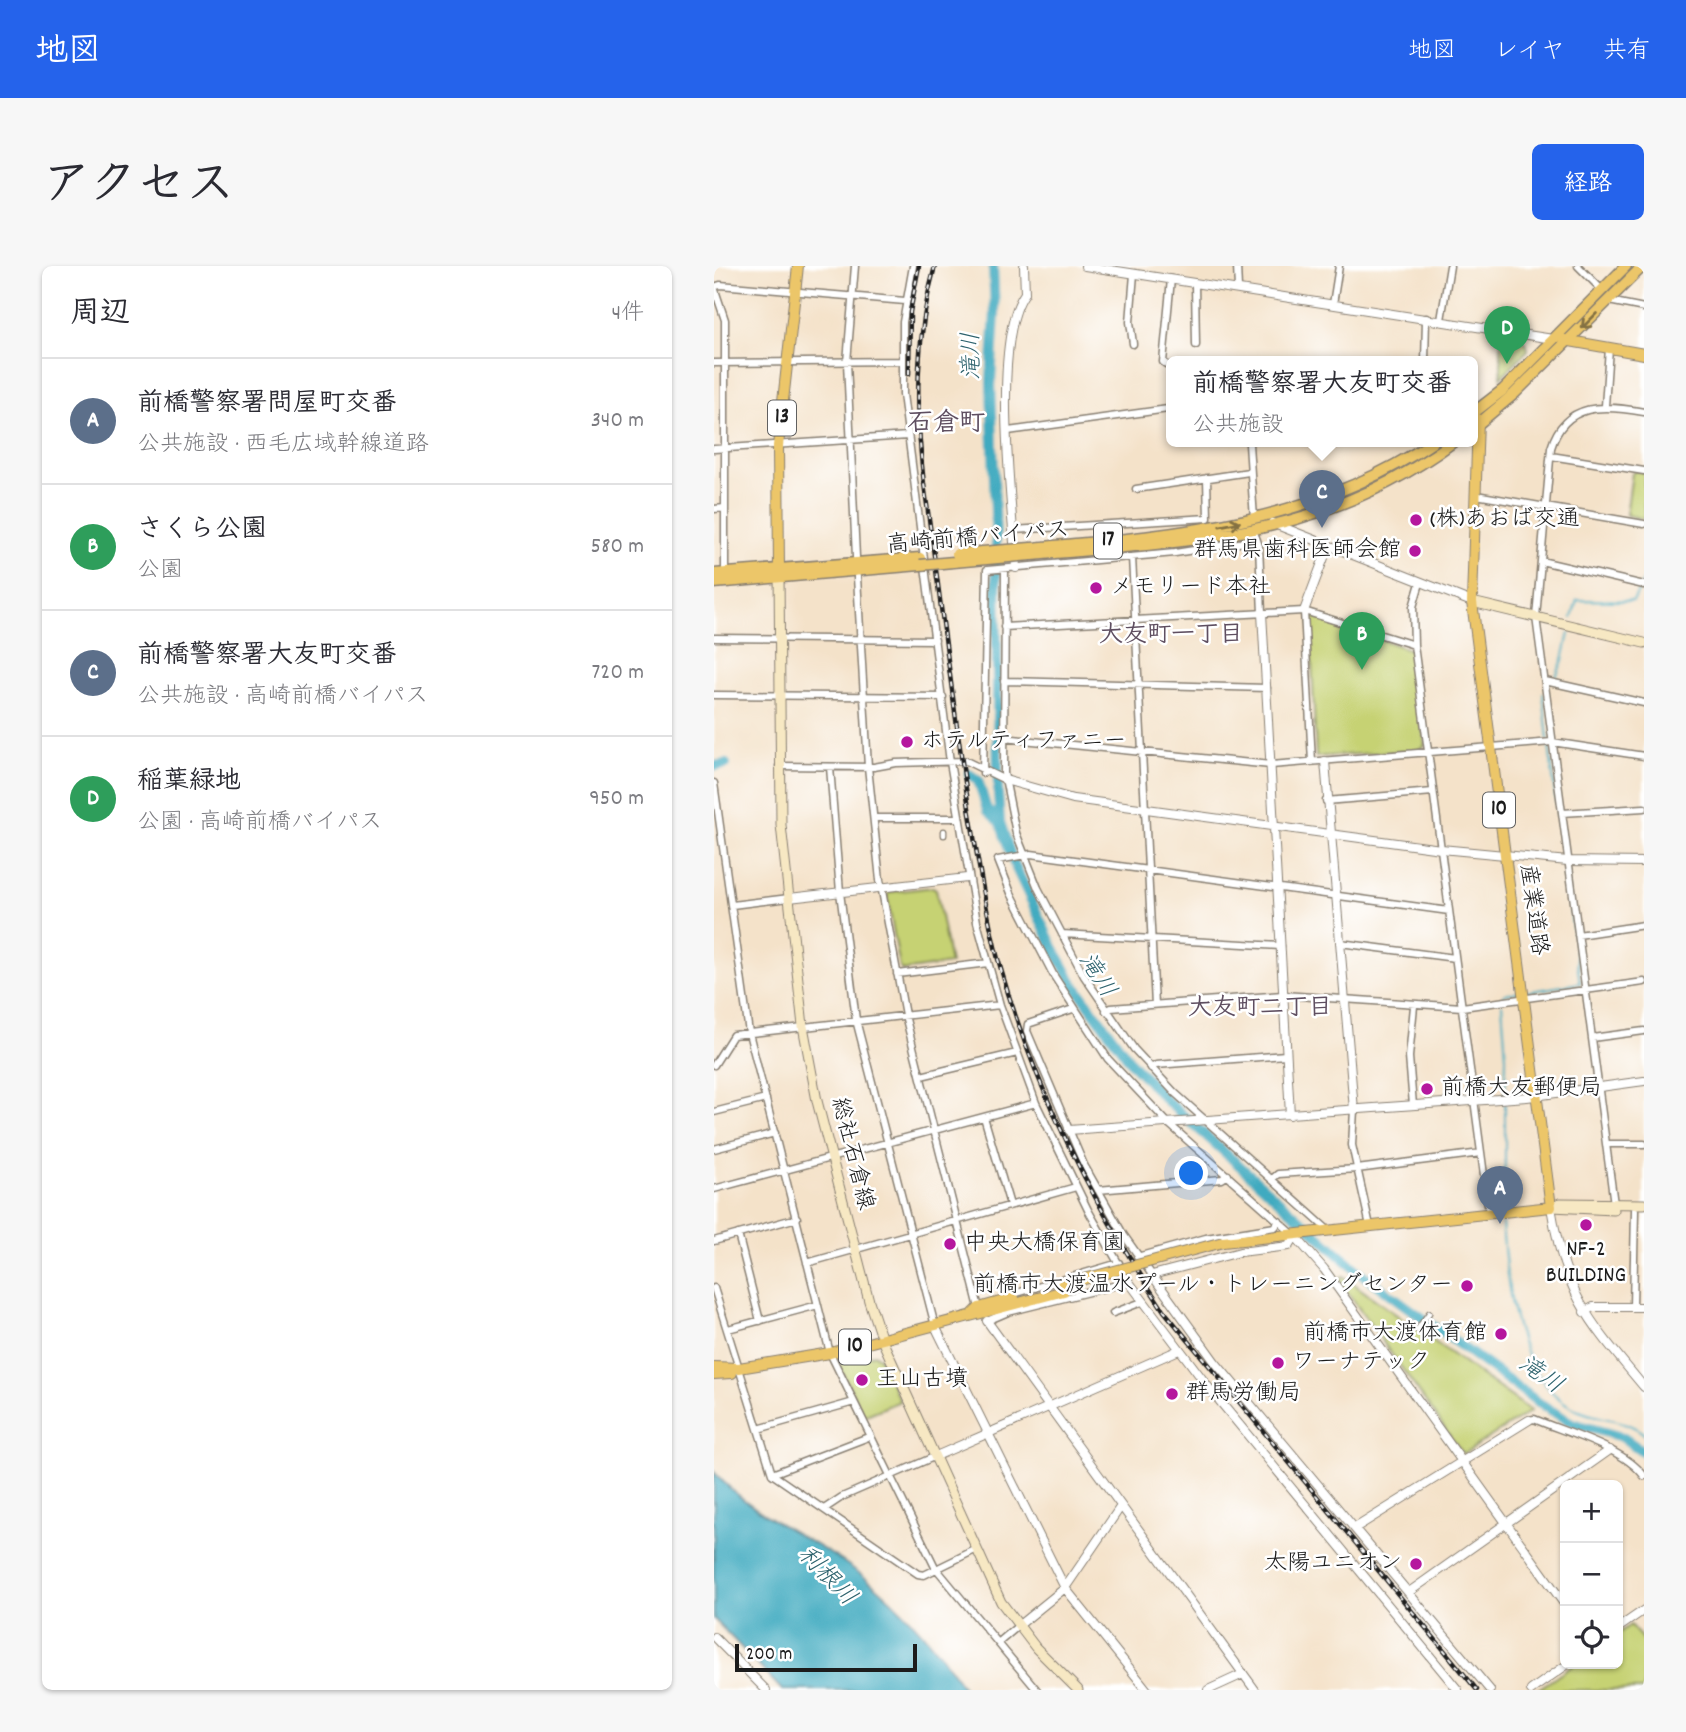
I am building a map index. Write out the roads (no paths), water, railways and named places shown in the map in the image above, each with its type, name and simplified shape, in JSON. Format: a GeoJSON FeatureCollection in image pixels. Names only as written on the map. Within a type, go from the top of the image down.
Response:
{"type":"FeatureCollection","features":[{"type":"Feature","properties":{"kind":"highway"},"geometry":{"type":"LineString","coordinates":[[1478,410],[1503,390],[1626,266]]}},
{"type":"Feature","properties":{"kind":"highway"},"geometry":{"type":"LineString","coordinates":[[1478,425],[1643,266]]}},
{"type":"Feature","properties":{"kind":"highway","name":"高崎前橋バイパス"},"geometry":{"type":"LineString","coordinates":[[1031,552],[1259,519],[1351,488],[1422,447]]}},
{"type":"Feature","properties":{"kind":"highway","name":"高崎前橋バイパス"},"geometry":{"type":"LineString","coordinates":[[779,575],[920,561],[1256,536],[1376,488],[1445,447]]}},
{"type":"Feature","properties":{"kind":"highway","name":"17"},"geometry":{"type":"LineString","coordinates":[[720,574],[779,575]]}},
{"type":"Feature","properties":{"kind":"highway","name":"17"},"geometry":{"type":"LineString","coordinates":[[714,583],[779,575]]}},
{"type":"Feature","properties":{"kind":"main road","name":"13"},"geometry":{"type":"LineString","coordinates":[[779,575],[778,446],[798,266]]}},
{"type":"Feature","properties":{"kind":"main road"},"geometry":{"type":"LineString","coordinates":[[1553,339],[1644,353]]}},
{"type":"Feature","properties":{"kind":"main road","name":"産業道路"},"geometry":{"type":"LineString","coordinates":[[1476,447],[1472,602],[1551,1207]]}},
{"type":"Feature","properties":{"kind":"main road","name":"総社石倉線"},"geometry":{"type":"LineString","coordinates":[[779,575],[779,766],[789,898],[803,1026],[817,1101],[855,1249],[882,1340],[996,1591],[1018,1626],[1077,1690]]}},
{"type":"Feature","properties":{"kind":"main road"},"geometry":{"type":"LineString","coordinates":[[1472,602],[1644,643]]}},
{"type":"Feature","properties":{"kind":"main road"},"geometry":{"type":"LineString","coordinates":[[1551,1207],[1560,1203],[1614,1204],[1641,1208]]}},
{"type":"Feature","properties":{"kind":"main road"},"geometry":{"type":"LineString","coordinates":[[1551,1207],[1641,1208]]}},
{"type":"Feature","properties":{"kind":"main road","name":"10"},"geometry":{"type":"LineString","coordinates":[[714,1374],[831,1353],[970,1317],[1063,1288],[1224,1245],[1551,1207]]}},
{"type":"Feature","properties":{"kind":"main road","name":"10"},"geometry":{"type":"LineString","coordinates":[[970,1317],[979,1306],[1063,1288]]}},
{"type":"Feature","properties":{"kind":"main road","name":"10"},"geometry":{"type":"LineString","coordinates":[[714,1367],[738,1368]]}},
{"type":"Feature","properties":{"kind":"street"},"geometry":{"type":"LineString","coordinates":[[855,266],[847,362],[856,557]]}},
{"type":"Feature","properties":{"kind":"street"},"geometry":{"type":"LineString","coordinates":[[913,266],[905,301],[901,361],[908,436],[950,762],[967,878],[988,963],[1017,1054],[1036,1103],[1076,1187],[1142,1302],[1458,1690]]}},
{"type":"Feature","properties":{"kind":"street"},"geometry":{"type":"LineString","coordinates":[[1016,568],[1006,366],[1016,304],[1025,293],[1024,266]]}},
{"type":"Feature","properties":{"kind":"street"},"geometry":{"type":"LineString","coordinates":[[1085,266],[1120,269],[1134,274],[1553,339]]}},
{"type":"Feature","properties":{"kind":"street"},"geometry":{"type":"LineString","coordinates":[[1237,266],[1238,289]]}},
{"type":"Feature","properties":{"kind":"street"},"geometry":{"type":"LineString","coordinates":[[1333,304],[1339,266]]}},
{"type":"Feature","properties":{"kind":"street"},"geometry":{"type":"LineString","coordinates":[[1441,320],[1450,266]]}},
{"type":"Feature","properties":{"kind":"street"},"geometry":{"type":"LineString","coordinates":[[1578,266],[1602,290]]}},
{"type":"Feature","properties":{"kind":"street"},"geometry":{"type":"LineString","coordinates":[[1132,344],[1130,322],[1134,274]]}},
{"type":"Feature","properties":{"kind":"street"},"geometry":{"type":"LineString","coordinates":[[1166,364],[1163,362],[1171,279]]}},
{"type":"Feature","properties":{"kind":"street"},"geometry":{"type":"LineString","coordinates":[[1195,283],[1196,345]]}},
{"type":"Feature","properties":{"kind":"street"},"geometry":{"type":"LineString","coordinates":[[720,574],[725,508],[724,313],[714,287],[905,301]]}},
{"type":"Feature","properties":{"kind":"street"},"geometry":{"type":"LineString","coordinates":[[1609,301],[1644,309]]}},
{"type":"Feature","properties":{"kind":"street"},"geometry":{"type":"LineString","coordinates":[[714,314],[724,313]]}},
{"type":"Feature","properties":{"kind":"street"},"geometry":{"type":"LineString","coordinates":[[1425,356],[1426,318]]}},
{"type":"Feature","properties":{"kind":"street"},"geometry":{"type":"LineString","coordinates":[[1605,406],[1609,348]]}},
{"type":"Feature","properties":{"kind":"street"},"geometry":{"type":"LineString","coordinates":[[714,363],[901,361]]}},
{"type":"Feature","properties":{"kind":"street"},"geometry":{"type":"LineString","coordinates":[[1614,1204],[1536,617],[1550,456],[1555,436],[1566,422],[1584,411],[1605,406],[1644,412]]}},
{"type":"Feature","properties":{"kind":"street"},"geometry":{"type":"LineString","coordinates":[[1008,430],[1166,409]]}},
{"type":"Feature","properties":{"kind":"street"},"geometry":{"type":"LineString","coordinates":[[714,449],[908,436]]}},
{"type":"Feature","properties":{"kind":"street"},"geometry":{"type":"LineString","coordinates":[[1249,447],[1249,472],[1259,519],[1472,602]]}},
{"type":"Feature","properties":{"kind":"street"},"geometry":{"type":"LineString","coordinates":[[1550,456],[1644,471]]}},
{"type":"Feature","properties":{"kind":"street"},"geometry":{"type":"LineString","coordinates":[[1136,489],[1249,472]]}},
{"type":"Feature","properties":{"kind":"street"},"geometry":{"type":"LineString","coordinates":[[1013,530],[1208,519],[1207,478]]}},
{"type":"Feature","properties":{"kind":"street"},"geometry":{"type":"LineString","coordinates":[[1476,495],[1644,524]]}},
{"type":"Feature","properties":{"kind":"street"},"geometry":{"type":"LineString","coordinates":[[714,509],[725,508]]}},
{"type":"Feature","properties":{"kind":"street"},"geometry":{"type":"LineString","coordinates":[[987,774],[987,570],[1132,557],[1256,536],[1290,1115]]}},
{"type":"Feature","properties":{"kind":"street"},"geometry":{"type":"LineString","coordinates":[[1312,762],[1304,611],[1328,547]]}},
{"type":"Feature","properties":{"kind":"street"},"geometry":{"type":"LineString","coordinates":[[1132,557],[1155,1005]]}},
{"type":"Feature","properties":{"kind":"street"},"geometry":{"type":"LineString","coordinates":[[1542,561],[1644,585]]}},
{"type":"Feature","properties":{"kind":"street"},"geometry":{"type":"LineString","coordinates":[[1003,569],[1004,780],[1022,855],[1062,934],[1106,1011],[1151,1068],[1328,1232]]}},
{"type":"Feature","properties":{"kind":"street"},"geometry":{"type":"LineString","coordinates":[[857,577],[868,766],[882,887],[905,1015],[979,1306],[1119,1263]]}},
{"type":"Feature","properties":{"kind":"street"},"geometry":{"type":"LineString","coordinates":[[1420,583],[1413,607],[1414,645],[1489,1213]]}},
{"type":"Feature","properties":{"kind":"street"},"geometry":{"type":"LineString","coordinates":[[1004,627],[1304,611],[1414,645]]}},
{"type":"Feature","properties":{"kind":"street"},"geometry":{"type":"LineString","coordinates":[[714,638],[935,640]]}},
{"type":"Feature","properties":{"kind":"street"},"geometry":{"type":"LineString","coordinates":[[1004,681],[1267,688]]}},
{"type":"Feature","properties":{"kind":"street"},"geometry":{"type":"LineString","coordinates":[[1545,681],[1644,704]]}},
{"type":"Feature","properties":{"kind":"street"},"geometry":{"type":"LineString","coordinates":[[714,695],[943,697]]}},
{"type":"Feature","properties":{"kind":"street"},"geometry":{"type":"LineString","coordinates":[[1003,738],[1271,765],[1552,742],[1644,756]]}},
{"type":"Feature","properties":{"kind":"street"},"geometry":{"type":"LineString","coordinates":[[1325,761],[1326,800],[1354,1110],[1352,1145],[1370,1226]]}},
{"type":"Feature","properties":{"kind":"street"},"geometry":{"type":"LineString","coordinates":[[779,766],[970,762],[987,774],[1073,799],[1274,824],[1441,849],[1569,861],[1644,862]]}},
{"type":"Feature","properties":{"kind":"street"},"geometry":{"type":"LineString","coordinates":[[831,767],[840,892],[856,1020],[935,1326],[1065,1588],[1147,1690]]}},
{"type":"Feature","properties":{"kind":"street"},"geometry":{"type":"LineString","coordinates":[[714,783],[749,1033],[831,1353],[935,1567],[1037,1690]]}},
{"type":"Feature","properties":{"kind":"street"},"geometry":{"type":"LineString","coordinates":[[1326,800],[1433,792]]}},
{"type":"Feature","properties":{"kind":"street"},"geometry":{"type":"LineString","coordinates":[[1562,813],[1644,808]]}},
{"type":"Feature","properties":{"kind":"street"},"geometry":{"type":"LineString","coordinates":[[874,818],[959,818]]}},
{"type":"Feature","properties":{"kind":"street"},"geometry":{"type":"LineString","coordinates":[[1449,911],[1022,855],[1000,858],[999,864],[1073,1009],[1115,1068],[1228,1175],[1299,1236],[1560,1598]]}},
{"type":"Feature","properties":{"kind":"street"},"geometry":{"type":"LineString","coordinates":[[732,905],[967,878]]}},
{"type":"Feature","properties":{"kind":"street"},"geometry":{"type":"LineString","coordinates":[[1578,935],[1644,925]]}},
{"type":"Feature","properties":{"kind":"street"},"geometry":{"type":"LineString","coordinates":[[1062,934],[1281,946]]}},
{"type":"Feature","properties":{"kind":"street"},"geometry":{"type":"LineString","coordinates":[[1340,943],[1455,958]]}},
{"type":"Feature","properties":{"kind":"street"},"geometry":{"type":"LineString","coordinates":[[897,974],[988,963]]}},
{"type":"Feature","properties":{"kind":"street"},"geometry":{"type":"LineString","coordinates":[[1106,1011],[1111,1008],[1283,995],[1413,1006],[1462,1007],[1644,982]]}},
{"type":"Feature","properties":{"kind":"street"},"geometry":{"type":"LineString","coordinates":[[714,1065],[729,1037],[803,1026],[1000,1005]]}},
{"type":"Feature","properties":{"kind":"street"},"geometry":{"type":"LineString","coordinates":[[1413,1006],[1409,1051],[1413,1105]]}},
{"type":"Feature","properties":{"kind":"street"},"geometry":{"type":"LineString","coordinates":[[1073,1009],[1028,1024],[1026,1028],[1069,1130],[1098,1190],[1137,1257],[1214,1363],[1490,1690]]}},
{"type":"Feature","properties":{"kind":"street"},"geometry":{"type":"LineString","coordinates":[[1592,1038],[1644,1031]]}},
{"type":"Feature","properties":{"kind":"street"},"geometry":{"type":"LineString","coordinates":[[921,1076],[1017,1054]]}},
{"type":"Feature","properties":{"kind":"street"},"geometry":{"type":"LineString","coordinates":[[1151,1068],[1156,1065],[1286,1055]]}},
{"type":"Feature","properties":{"kind":"street"},"geometry":{"type":"LineString","coordinates":[[1069,1130],[1475,1101],[1644,1081]]}},
{"type":"Feature","properties":{"kind":"street"},"geometry":{"type":"LineString","coordinates":[[714,1112],[766,1100]]}},
{"type":"Feature","properties":{"kind":"street"},"geometry":{"type":"LineString","coordinates":[[714,1189],[934,1128],[1036,1103]]}},
{"type":"Feature","properties":{"kind":"street"},"geometry":{"type":"LineString","coordinates":[[984,1116],[1010,1205]]}},
{"type":"Feature","properties":{"kind":"street"},"geometry":{"type":"LineString","coordinates":[[714,1149],[775,1133]]}},
{"type":"Feature","properties":{"kind":"street"},"geometry":{"type":"LineString","coordinates":[[1606,1144],[1644,1144]]}},
{"type":"Feature","properties":{"kind":"street"},"geometry":{"type":"LineString","coordinates":[[1272,1178],[1278,1174],[1357,1169],[1480,1153]]}},
{"type":"Feature","properties":{"kind":"street"},"geometry":{"type":"LineString","coordinates":[[1098,1190],[1222,1179],[1228,1175]]}},
{"type":"Feature","properties":{"kind":"street"},"geometry":{"type":"LineString","coordinates":[[807,1263],[1076,1187]]}},
{"type":"Feature","properties":{"kind":"street","name":"産業道路"},"geometry":{"type":"LineString","coordinates":[[1551,1207],[1561,1261],[1584,1312],[1644,1387]]}},
{"type":"Feature","properties":{"kind":"street"},"geometry":{"type":"LineString","coordinates":[[1633,1307],[1641,1208]]}},
{"type":"Feature","properties":{"kind":"street"},"geometry":{"type":"LineString","coordinates":[[714,1241],[797,1218]]}},
{"type":"Feature","properties":{"kind":"street"},"geometry":{"type":"LineString","coordinates":[[1137,1257],[1206,1238],[1275,1227],[1279,1221]]}},
{"type":"Feature","properties":{"kind":"street"},"geometry":{"type":"LineString","coordinates":[[738,1234],[760,1321]]}},
{"type":"Feature","properties":{"kind":"street"},"geometry":{"type":"LineString","coordinates":[[1152,1275],[1210,1258],[1289,1246],[1299,1236]]}},
{"type":"Feature","properties":{"kind":"street"},"geometry":{"type":"LineString","coordinates":[[1129,1282],[1008,1312],[987,1321],[1255,1690]]}},
{"type":"Feature","properties":{"kind":"street"},"geometry":{"type":"LineString","coordinates":[[714,1288],[772,1474],[918,1574],[924,1575],[935,1567],[977,1549]]}},
{"type":"Feature","properties":{"kind":"street"},"geometry":{"type":"LineString","coordinates":[[1112,1313],[1142,1302]]}},
{"type":"Feature","properties":{"kind":"street"},"geometry":{"type":"LineString","coordinates":[[728,1329],[818,1305]]}},
{"type":"Feature","properties":{"kind":"street"},"geometry":{"type":"LineString","coordinates":[[1584,1312],[1593,1307],[1644,1307]]}},
{"type":"Feature","properties":{"kind":"street"},"geometry":{"type":"LineString","coordinates":[[1417,1330],[1429,1313]]}},
{"type":"Feature","properties":{"kind":"street"},"geometry":{"type":"LineString","coordinates":[[714,1315],[722,1316]]}},
{"type":"Feature","properties":{"kind":"street"},"geometry":{"type":"LineString","coordinates":[[824,1509],[842,1497],[1179,1350]]}},
{"type":"Feature","properties":{"kind":"street"},"geometry":{"type":"LineString","coordinates":[[758,1429],[854,1402]]}},
{"type":"Feature","properties":{"kind":"street"},"geometry":{"type":"LineString","coordinates":[[1355,1528],[1534,1419],[1631,1460],[1644,1476]]}},
{"type":"Feature","properties":{"kind":"street"},"geometry":{"type":"LineString","coordinates":[[772,1474],[871,1436]]}},
{"type":"Feature","properties":{"kind":"street"},"geometry":{"type":"LineString","coordinates":[[1409,1592],[1610,1450]]}},
{"type":"Feature","properties":{"kind":"street"},"geometry":{"type":"LineString","coordinates":[[998,1643],[1065,1588],[1121,1506]]}},
{"type":"Feature","properties":{"kind":"street"},"geometry":{"type":"LineString","coordinates":[[1623,1625],[1644,1610]]}},
{"type":"Feature","properties":{"kind":"street"},"geometry":{"type":"LineString","coordinates":[[714,1637],[766,1690]]}},
{"type":"Feature","properties":{"kind":"street"},"geometry":{"type":"LineString","coordinates":[[1531,1690],[1561,1669]]}},
{"type":"Feature","properties":{"kind":"street"},"geometry":{"type":"LineString","coordinates":[[1209,1690],[1243,1674]]}},
{"type":"Feature","properties":{"kind":"water","name":"利根川"},"geometry":{"type":"Polygon","coordinates":[[[714,1472],[759,1511],[845,1563],[880,1590],[926,1637],[965,1690],[782,1690],[714,1619],[714,1472]]]}},
{"type":"Feature","properties":{"kind":"waterway","name":"滝川"},"geometry":{"type":"LineString","coordinates":[[993,266],[995,313],[991,381],[1000,822],[1014,864],[1053,947],[1073,983],[1133,1065],[1168,1102],[1358,1271],[1542,1405],[1572,1423],[1622,1437],[1644,1452]]}},
{"type":"Feature","properties":{"kind":"waterway"},"geometry":{"type":"LineString","coordinates":[[1572,618],[1577,600],[1633,601],[1644,580]]}},
{"type":"Feature","properties":{"kind":"waterway"},"geometry":{"type":"LineString","coordinates":[[1554,681],[1563,660],[1569,633]]}},
{"type":"Feature","properties":{"kind":"waterway"},"geometry":{"type":"LineString","coordinates":[[1543,693],[1548,739]]}},
{"type":"Feature","properties":{"kind":"waterway"},"geometry":{"type":"LineString","coordinates":[[1549,745],[1563,857]]}},
{"type":"Feature","properties":{"kind":"waterway"},"geometry":{"type":"LineString","coordinates":[[714,766],[726,764]]}},
{"type":"Feature","properties":{"kind":"waterway"},"geometry":{"type":"LineString","coordinates":[[969,774],[978,780],[987,810],[1000,822]]}},
{"type":"Feature","properties":{"kind":"waterway"},"geometry":{"type":"LineString","coordinates":[[1526,992],[1580,983],[1564,863]]}},
{"type":"Feature","properties":{"kind":"waterway"},"geometry":{"type":"LineString","coordinates":[[1502,999],[1505,994],[1520,992]]}},
{"type":"Feature","properties":{"kind":"waterway"},"geometry":{"type":"LineString","coordinates":[[1502,1004],[1506,1057],[1505,1097]]}},
{"type":"Feature","properties":{"kind":"waterway"},"geometry":{"type":"LineString","coordinates":[[1500,1199],[1505,1164],[1505,1102]]}},
{"type":"Feature","properties":{"kind":"waterway"},"geometry":{"type":"LineString","coordinates":[[1502,1224],[1511,1301],[1526,1353],[1539,1376],[1555,1395],[1575,1409],[1628,1424],[1644,1434]]}},
{"type":"Feature","properties":{"kind":"railway"},"geometry":{"type":"LineString","coordinates":[[909,374],[910,312],[919,266]]}},
{"type":"Feature","properties":{"kind":"railway"},"geometry":{"type":"LineString","coordinates":[[935,266],[920,347],[918,401],[924,484],[963,768],[982,884],[998,959],[1028,1052],[1089,1185],[1112,1228],[1164,1311],[1477,1690]]}},
{"type":"Feature","properties":{"kind":"place","name":"稲葉緑地"},"geometry":{"type":"Point","coordinates":[1507,364]}},
{"type":"Feature","properties":{"kind":"place","name":"(株)あおば交通"},"geometry":{"type":"Point","coordinates":[1416,520]}},
{"type":"Feature","properties":{"kind":"place","name":"前橋警察署大友町交番"},"geometry":{"type":"Point","coordinates":[1322,528]}},
{"type":"Feature","properties":{"kind":"place","name":"群馬県歯科医師会館"},"geometry":{"type":"Point","coordinates":[1415,551]}},
{"type":"Feature","properties":{"kind":"place","name":"メモリード本社"},"geometry":{"type":"Point","coordinates":[1096,588]}},
{"type":"Feature","properties":{"kind":"place","name":"さくら公園"},"geometry":{"type":"Point","coordinates":[1362,670]}},
{"type":"Feature","properties":{"kind":"place","name":"ホテルティファニー"},"geometry":{"type":"Point","coordinates":[907,742]}},
{"type":"Feature","properties":{"kind":"place","name":"前橋大友郵便局"},"geometry":{"type":"Point","coordinates":[1427,1089]}},
{"type":"Feature","properties":{"kind":"place","name":"前橋警察署問屋町交番"},"geometry":{"type":"Point","coordinates":[1500,1224]}},
{"type":"Feature","properties":{"kind":"place","name":"NF-2 BUILDING"},"geometry":{"type":"Point","coordinates":[1586,1225]}},
{"type":"Feature","properties":{"kind":"place","name":"中央大橋保育園"},"geometry":{"type":"Point","coordinates":[950,1244]}},
{"type":"Feature","properties":{"kind":"place","name":"前橋市大渡温水プール・トレーニングセンター"},"geometry":{"type":"Point","coordinates":[1467,1286]}},
{"type":"Feature","properties":{"kind":"place","name":"前橋市大渡体育館"},"geometry":{"type":"Point","coordinates":[1501,1334]}},
{"type":"Feature","properties":{"kind":"place","name":"ワーナテック"},"geometry":{"type":"Point","coordinates":[1278,1363]}},
{"type":"Feature","properties":{"kind":"place","name":"王山古墳"},"geometry":{"type":"Point","coordinates":[862,1380]}},
{"type":"Feature","properties":{"kind":"place","name":"群馬労働局"},"geometry":{"type":"Point","coordinates":[1172,1394]}},
{"type":"Feature","properties":{"kind":"place","name":"太陽ユニオン"},"geometry":{"type":"Point","coordinates":[1416,1564]}},
{"type":"Feature","properties":{"kind":"district","name":"石倉町"},"geometry":{"type":"Point","coordinates":[946,424]}},
{"type":"Feature","properties":{"kind":"district","name":"大友町一丁目"},"geometry":{"type":"Point","coordinates":[1171,636]}},
{"type":"Feature","properties":{"kind":"district","name":"大友町二丁目"},"geometry":{"type":"Point","coordinates":[1260,1009]}}]}
